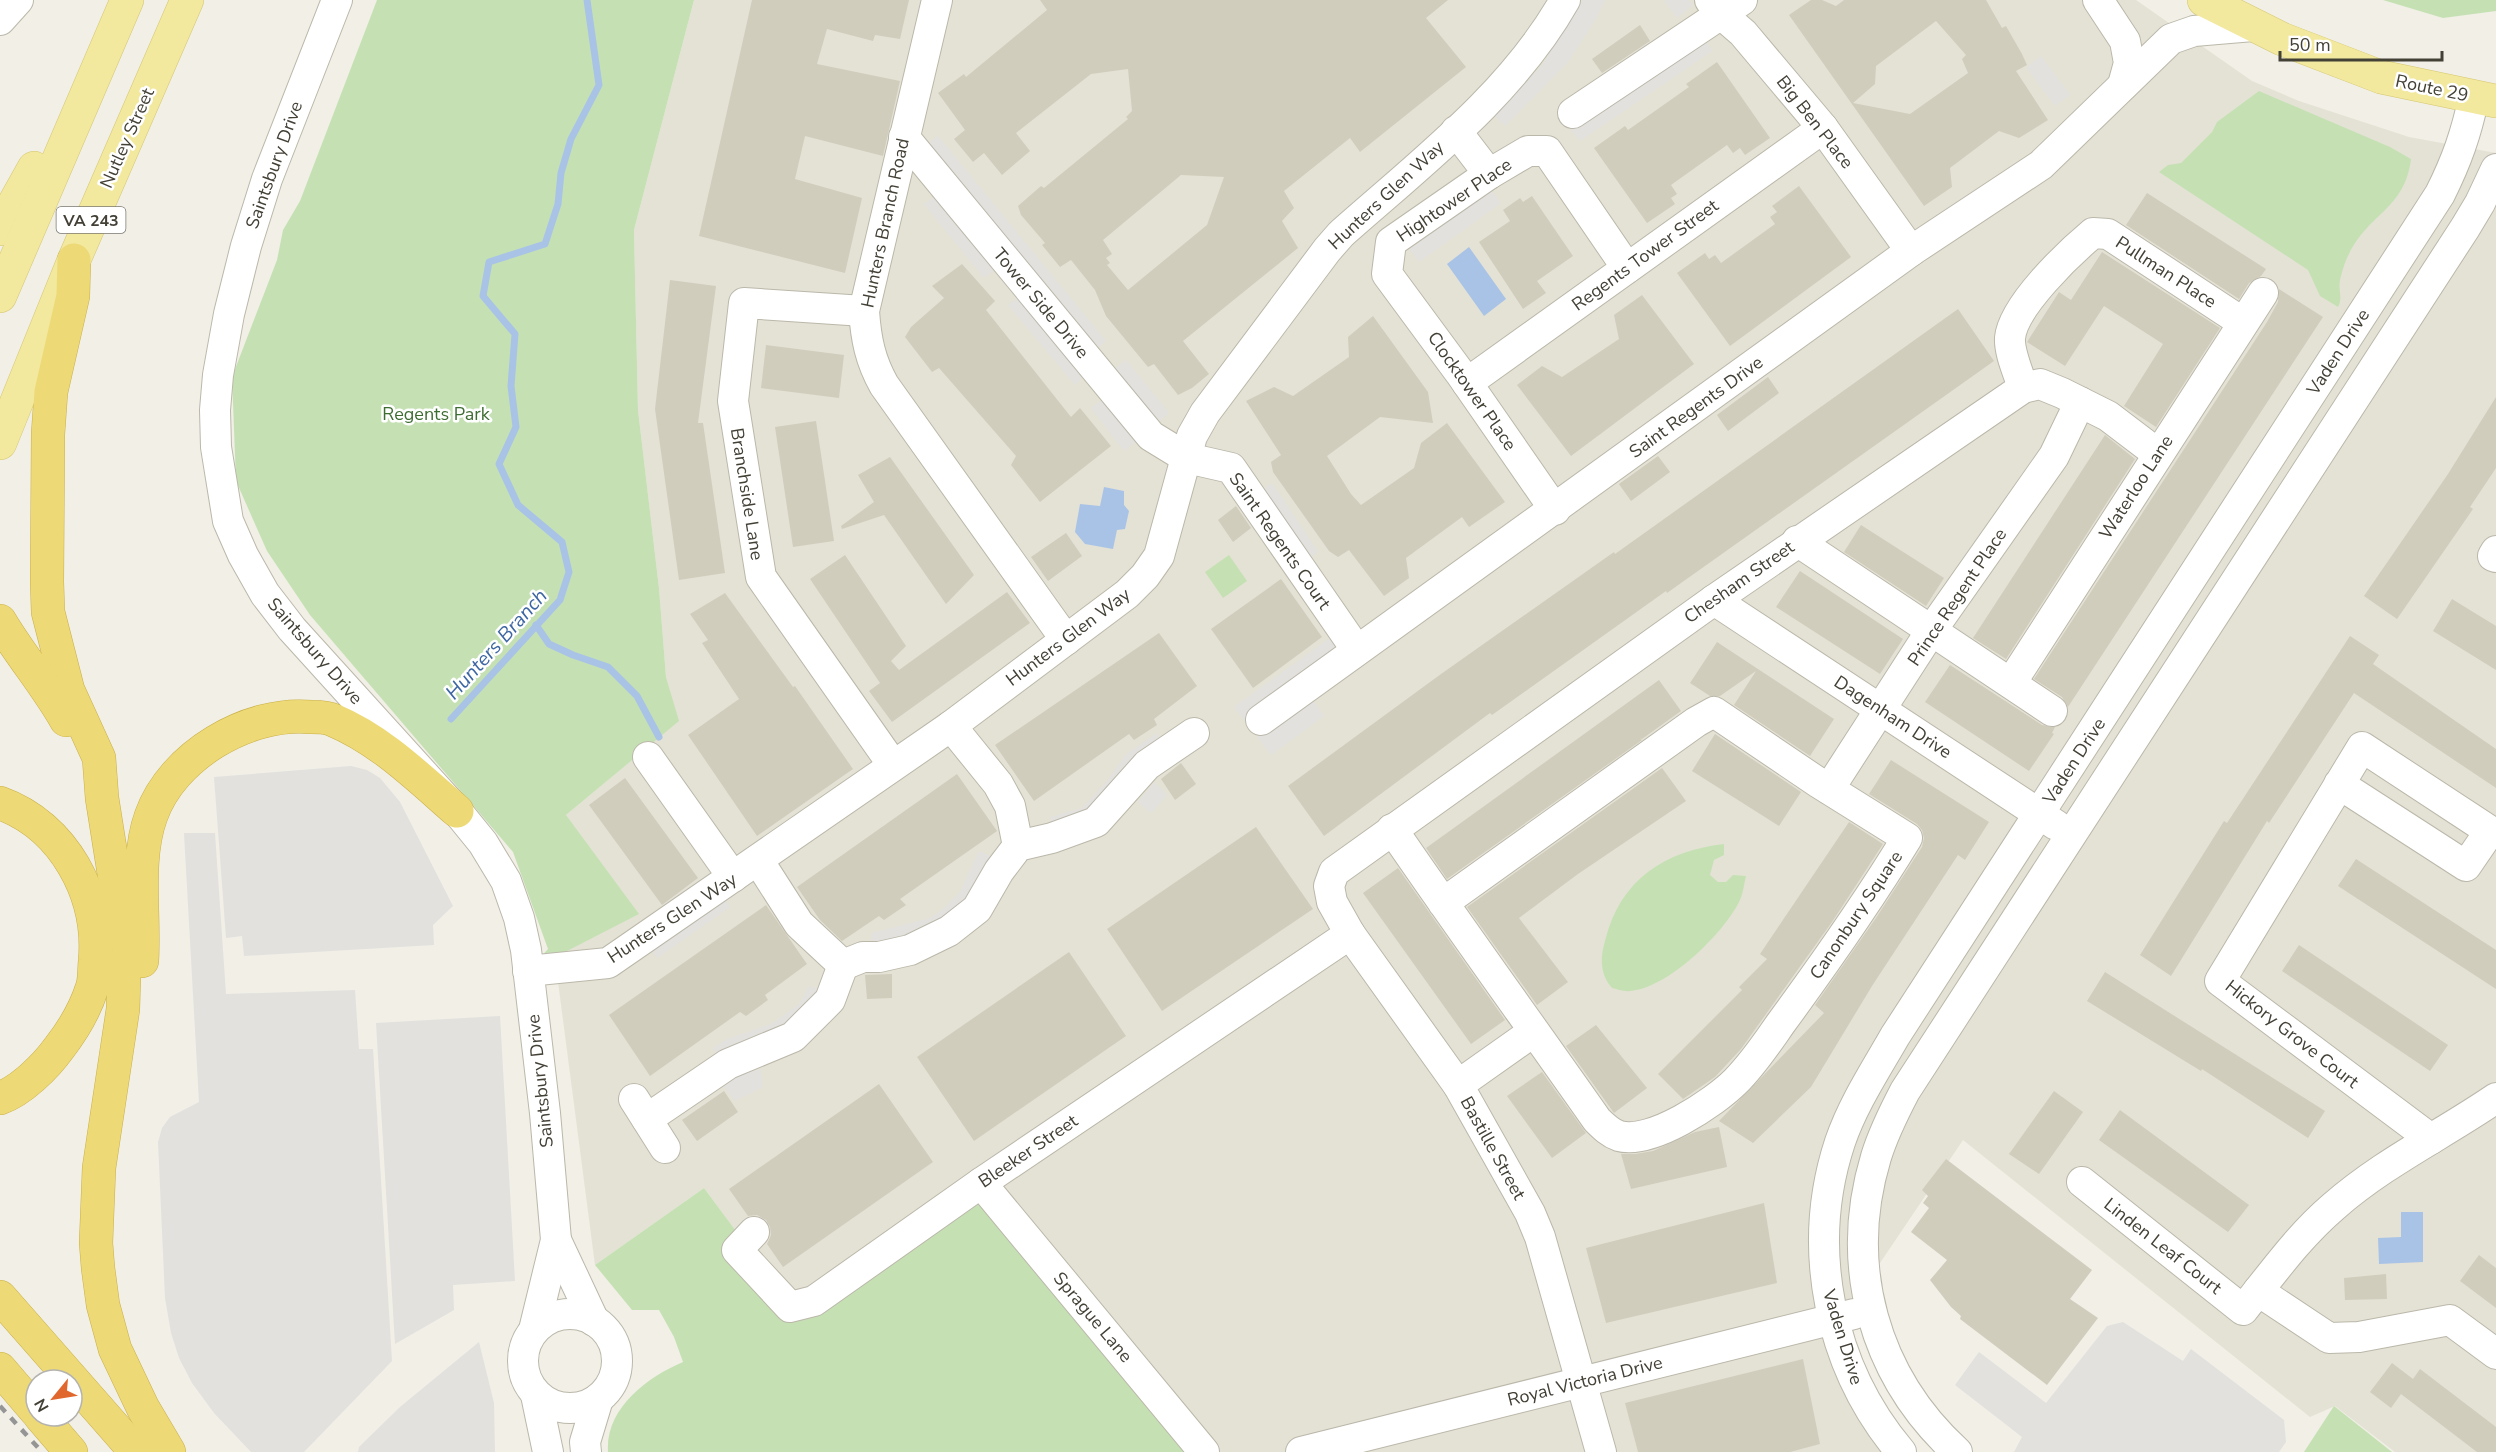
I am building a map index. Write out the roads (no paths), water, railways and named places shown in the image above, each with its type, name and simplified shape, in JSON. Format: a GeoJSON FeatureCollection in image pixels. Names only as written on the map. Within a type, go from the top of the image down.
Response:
{"type":"FeatureCollection","features":[{"type":"Feature","properties":{"kind":"highway"},"geometry":{"type":"LineString","coordinates":[[74,260],[73,296],[51,392],[48,434],[48,612],[58,659],[68,690],[99,758],[102,798],[125,943],[123,1009],[99,1168],[96,1232],[103,1305],[115,1349],[125,1373],[169,1452]]}},
{"type":"Feature","properties":{"kind":"highway"},"geometry":{"type":"LineString","coordinates":[[0,621],[20,655],[56,702],[84,755],[102,798]]}},
{"type":"Feature","properties":{"kind":"highway"},"geometry":{"type":"LineString","coordinates":[[105,1127],[129,1049],[140,983],[144,929],[143,854],[145,838],[156,804],[193,758],[219,739],[245,726],[276,718],[299,716],[331,719],[390,753],[458,812]]}},
{"type":"Feature","properties":{"kind":"highway"},"geometry":{"type":"LineString","coordinates":[[0,803],[33,821],[54,839],[71,860],[84,884],[93,912],[97,942],[93,987],[75,1027],[45,1067],[0,1098]]}},
{"type":"Feature","properties":{"kind":"highway"},"geometry":{"type":"LineString","coordinates":[[0,1297],[136,1452]]}},
{"type":"Feature","properties":{"kind":"highway"},"geometry":{"type":"LineString","coordinates":[[0,1369],[24,1397]]}},
{"type":"Feature","properties":{"kind":"highway"},"geometry":{"type":"LineString","coordinates":[[50,1428],[71,1452]]}},
{"type":"Feature","properties":{"kind":"main road","name":"VA 243"},"geometry":{"type":"LineString","coordinates":[[0,229],[126,0]]}},
{"type":"Feature","properties":{"kind":"main road","name":"VA 243"},"geometry":{"type":"LineString","coordinates":[[0,296],[126,0]]}},
{"type":"Feature","properties":{"kind":"main road","name":"Nutley Street"},"geometry":{"type":"LineString","coordinates":[[0,443],[74,260],[187,0]]}},
{"type":"Feature","properties":{"kind":"main road","name":"Route 29"},"geometry":{"type":"LineString","coordinates":[[2204,0],[2253,26],[2381,77],[2485,99]]}},
{"type":"Feature","properties":{"kind":"street"},"geometry":{"type":"LineString","coordinates":[[0,20],[18,0]]}},
{"type":"Feature","properties":{"kind":"street","name":"Saintsbury Drive"},"geometry":{"type":"LineString","coordinates":[[337,0],[267,179],[246,246],[229,314],[214,410],[216,447],[228,521],[243,555],[265,594],[292,629],[458,812],[483,843],[506,881],[519,918],[528,971],[556,1239],[594,1321]]}},
{"type":"Feature","properties":{"kind":"street","name":"Hunters Branch Road"},"geometry":{"type":"LineString","coordinates":[[937,0],[864,311],[866,340],[873,365],[884,385],[1066,640]]}},
{"type":"Feature","properties":{"kind":"street","name":"Hunters Glen Way"},"geometry":{"type":"LineString","coordinates":[[528,971],[608,963],[951,726],[1127,594],[1150,570],[1159,556],[1192,436],[1205,413],[1327,250],[1341,234],[1456,131],[1522,63],[1565,0]]}},
{"type":"Feature","properties":{"kind":"street"},"geometry":{"type":"LineString","coordinates":[[2097,0],[2125,41],[2129,63],[2123,85]]}},
{"type":"Feature","properties":{"kind":"street"},"geometry":{"type":"LineString","coordinates":[[1573,113],[1724,5]]}},
{"type":"Feature","properties":{"kind":"street","name":"Big Ben Place"},"geometry":{"type":"LineString","coordinates":[[1724,5],[1743,33],[1823,128],[1911,251]]}},
{"type":"Feature","properties":{"kind":"street","name":"Saint Regents Drive"},"geometry":{"type":"LineString","coordinates":[[1261,720],[1356,649],[1555,510],[1911,251],[2041,165],[2171,39],[2194,31],[2253,26]]}},
{"type":"Feature","properties":{"kind":"street","name":"Vaden Drive"},"geometry":{"type":"LineString","coordinates":[[1901,1452],[1863,1398],[1845,1358],[1833,1318],[1826,1282],[1825,1212],[1838,1151],[1854,1108],[1895,1036],[2440,194],[2455,164],[2466,134],[2485,99]]}},
{"type":"Feature","properties":{"kind":"street","name":"Regents Tower Street"},"geometry":{"type":"LineString","coordinates":[[1467,383],[1823,128]]}},
{"type":"Feature","properties":{"kind":"street"},"geometry":{"type":"LineString","coordinates":[[1456,131],[1489,174]]}},
{"type":"Feature","properties":{"kind":"street","name":"Tower Side Drive"},"geometry":{"type":"LineString","coordinates":[[904,137],[1151,436],[1187,459]]}},
{"type":"Feature","properties":{"kind":"street","name":"Hightower Place"},"geometry":{"type":"LineString","coordinates":[[1387,274],[1391,242],[1489,174],[1528,151],[1547,151],[1627,268]]}},
{"type":"Feature","properties":{"kind":"street","name":"Vaden Drive"},"geometry":{"type":"LineString","coordinates":[[1957,1452],[1908,1397],[1887,1359],[1870,1311],[1864,1273],[1864,1217],[1876,1157],[1888,1124],[1905,1091],[2465,228],[2496,169]]}},
{"type":"Feature","properties":{"kind":"street","name":"Pullman Place"},"geometry":{"type":"LineString","coordinates":[[2023,388],[2010,338],[2020,312],[2062,261],[2093,232],[2108,234],[2242,322]]}},
{"type":"Feature","properties":{"kind":"street","name":"Clocktower Place"},"geometry":{"type":"LineString","coordinates":[[1387,274],[1467,383],[1555,510]]}},
{"type":"Feature","properties":{"kind":"street","name":"Waterloo Lane"},"geometry":{"type":"LineString","coordinates":[[2011,683],[2242,322],[2263,293]]}},
{"type":"Feature","properties":{"kind":"street","name":"Branchside Lane"},"geometry":{"type":"LineString","coordinates":[[864,311],[744,303],[733,401],[761,577],[893,765]]}},
{"type":"Feature","properties":{"kind":"street"},"geometry":{"type":"LineString","coordinates":[[2023,388],[2040,384],[2080,402],[2108,416],[2158,454]]}},
{"type":"Feature","properties":{"kind":"street","name":"Chesham Street"},"geometry":{"type":"LineString","coordinates":[[1334,873],[1392,829],[1797,541],[2023,388]]}},
{"type":"Feature","properties":{"kind":"street","name":"Prince Regent Place"},"geometry":{"type":"LineString","coordinates":[[1829,789],[1931,631],[2054,456],[2080,402]]}},
{"type":"Feature","properties":{"kind":"street","name":"Saint Regents Court"},"geometry":{"type":"LineString","coordinates":[[1187,459],[1231,468],[1356,649]]}},
{"type":"Feature","properties":{"kind":"street"},"geometry":{"type":"LineString","coordinates":[[1797,541],[2052,711]]}},
{"type":"Feature","properties":{"kind":"street"},"geometry":{"type":"LineString","coordinates":[[2496,551],[2493,556],[2496,557]]}},
{"type":"Feature","properties":{"kind":"street","name":"Dagenham Drive"},"geometry":{"type":"LineString","coordinates":[[1714,600],[2071,835]]}},
{"type":"Feature","properties":{"kind":"street","name":"Canonbury Square"},"geometry":{"type":"LineString","coordinates":[[1392,829],[1443,903],[1533,1032],[1597,1120],[1607,1130],[1621,1136],[1656,1131],[1676,1124],[1713,1101],[1736,1082],[1761,1053],[1802,996],[1907,838],[1714,712],[1696,722],[1443,903]]}},
{"type":"Feature","properties":{"kind":"street"},"geometry":{"type":"LineString","coordinates":[[951,726],[998,784],[1010,806],[1018,846]]}},
{"type":"Feature","properties":{"kind":"street"},"geometry":{"type":"LineString","coordinates":[[665,1148],[640,1109],[728,1064],[793,1037],[830,1000],[843,965],[863,957],[879,957],[910,950],[949,931],[977,909],[999,871],[1018,846],[1052,838],[1096,822],[1147,765],[1194,733]]}},
{"type":"Feature","properties":{"kind":"street","name":"Hickory Grove Court"},"geometry":{"type":"LineString","coordinates":[[2339,784],[2466,866],[2490,831],[2362,747],[2339,784],[2220,981],[2431,1139]]}},
{"type":"Feature","properties":{"kind":"street"},"geometry":{"type":"LineString","coordinates":[[648,757],[733,877]]}},
{"type":"Feature","properties":{"kind":"street"},"geometry":{"type":"LineString","coordinates":[[758,860],[799,924],[843,965]]}},
{"type":"Feature","properties":{"kind":"street","name":"Bastille Street"},"geometry":{"type":"LineString","coordinates":[[1334,873],[1329,886],[1332,902],[1350,934],[1458,1085],[1530,1213],[1540,1237],[1601,1452]]}},
{"type":"Feature","properties":{"kind":"street","name":"Bleeker Street"},"geometry":{"type":"LineString","coordinates":[[754,1232],[737,1250],[789,1307],[814,1301],[981,1183],[1350,934]]}},
{"type":"Feature","properties":{"kind":"street"},"geometry":{"type":"LineString","coordinates":[[1458,1085],[1533,1032]]}},
{"type":"Feature","properties":{"kind":"street"},"geometry":{"type":"LineString","coordinates":[[2251,1300],[2297,1241],[2332,1207],[2380,1171],[2496,1098]]}},
{"type":"Feature","properties":{"kind":"street","name":"Linden Leaf Court"},"geometry":{"type":"LineString","coordinates":[[2082,1182],[2251,1300],[2329,1338],[2359,1337],[2450,1320],[2496,1354]]}},
{"type":"Feature","properties":{"kind":"street","name":"Sprague Lane"},"geometry":{"type":"LineString","coordinates":[[981,1183],[1204,1452]]}},
{"type":"Feature","properties":{"kind":"street","name":"Saintsbury Drive"},"geometry":{"type":"LineString","coordinates":[[534,1330],[556,1239]]}},
{"type":"Feature","properties":{"kind":"street","name":"Royal Victoria Drive"},"geometry":{"type":"LineString","coordinates":[[1301,1452],[1833,1318],[1870,1311]]}},
{"type":"Feature","properties":{"kind":"street"},"geometry":{"type":"LineString","coordinates":[[536,1395],[554,1405],[569,1408],[584,1406],[598,1399],[608,1388],[615,1374],[617,1359],[614,1344],[605,1331],[594,1321],[580,1315],[564,1314],[549,1318],[528,1336],[523,1355],[524,1371],[536,1395],[548,1452]]}},
{"type":"Feature","properties":{"kind":"street"},"geometry":{"type":"LineString","coordinates":[[586,1452],[585,1442],[598,1399]]}},
{"type":"Feature","properties":{"kind":"water"},"geometry":{"type":"Polygon","coordinates":[[[1469,247],[1506,299],[1484,316],[1447,264],[1469,247]]]}},
{"type":"Feature","properties":{"kind":"water"},"geometry":{"type":"Polygon","coordinates":[[[1104,487],[1124,491],[1124,505],[1129,511],[1125,529],[1117,530],[1113,549],[1085,544],[1075,532],[1080,504],[1100,506],[1104,487]]]}},
{"type":"Feature","properties":{"kind":"water"},"geometry":{"type":"Polygon","coordinates":[[[2401,1212],[2423,1212],[2423,1262],[2379,1264],[2378,1238],[2401,1237],[2401,1212]]]}},
{"type":"Feature","properties":{"kind":"waterway","name":"Hunters Branch"},"geometry":{"type":"LineString","coordinates":[[451,719],[560,600],[569,572],[562,542],[518,505],[499,464],[516,427],[511,386],[515,334],[483,296],[489,262],[545,244],[558,204],[561,173],[571,139],[599,85],[587,0]]}},
{"type":"Feature","properties":{"kind":"waterway"},"geometry":{"type":"LineString","coordinates":[[536,625],[549,644],[608,667],[637,696],[659,737]]}},
{"type":"Feature","properties":{"kind":"railway"},"geometry":{"type":"LineString","coordinates":[[0,1406],[42,1452]]}},
{"type":"Feature","properties":{"kind":"park label","name":"Regents Park"},"geometry":{"type":"Point","coordinates":[436,414]}}]}
